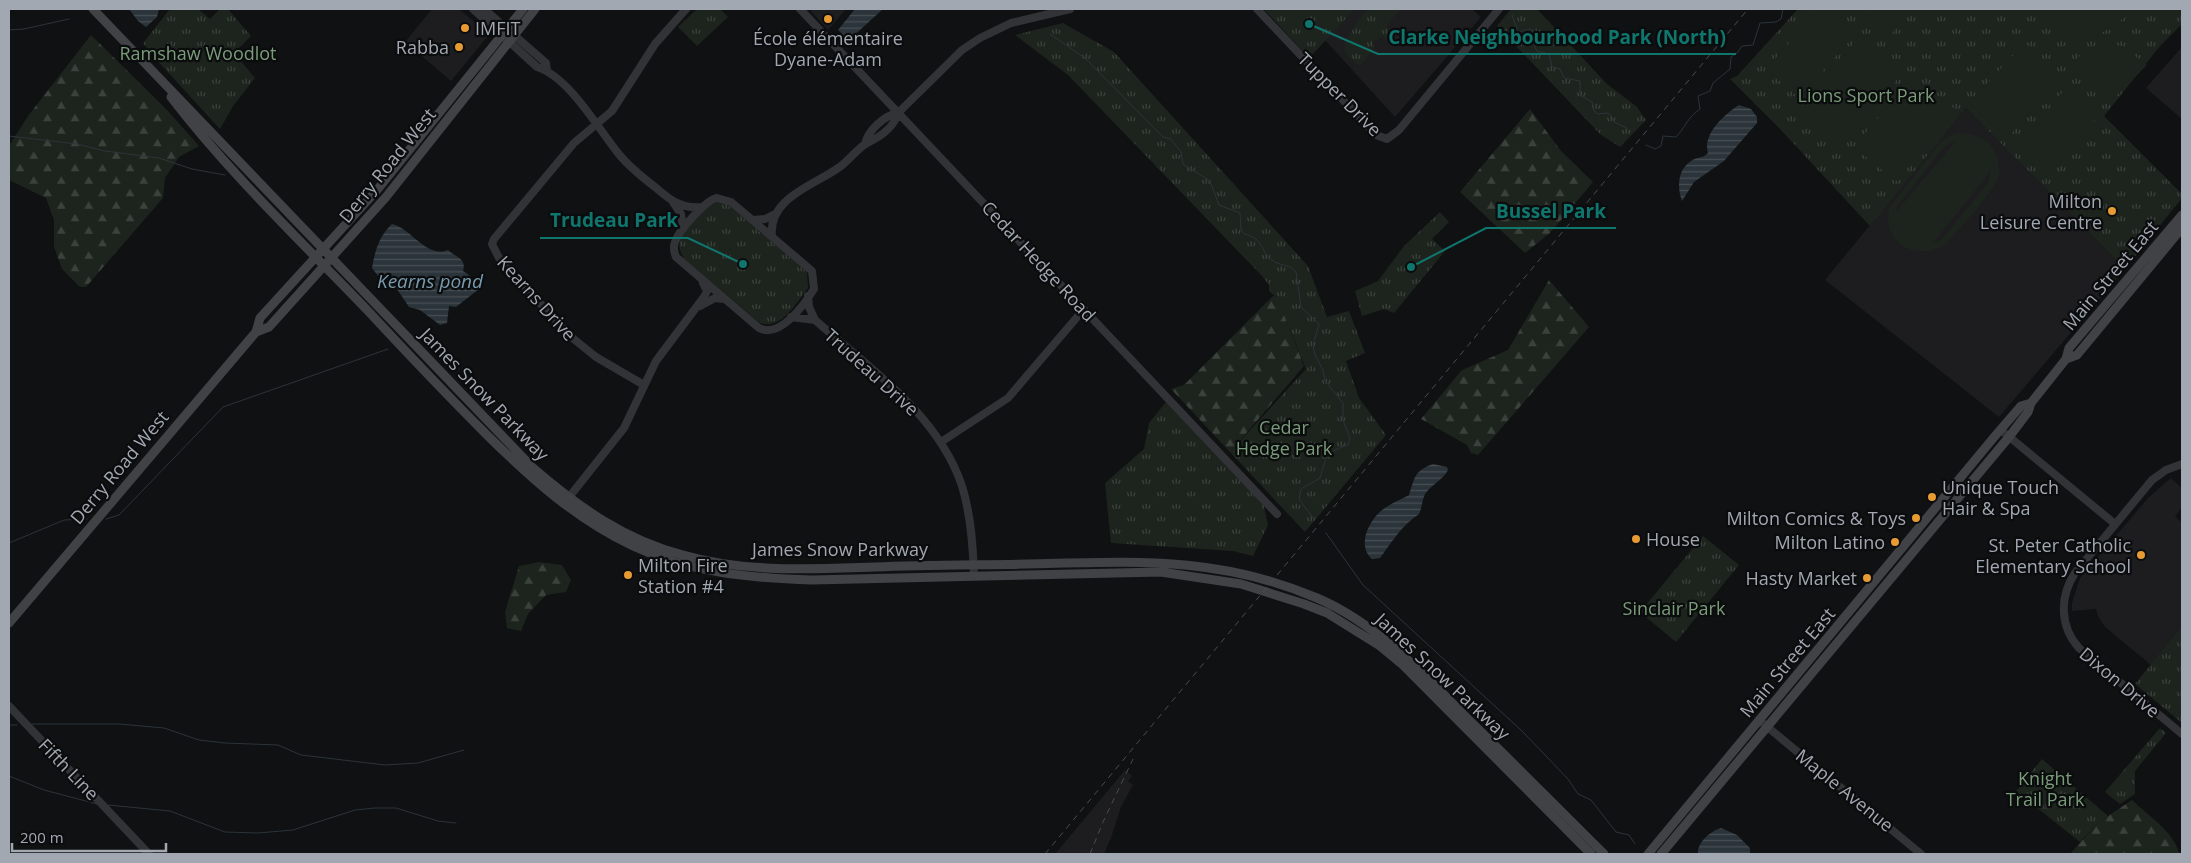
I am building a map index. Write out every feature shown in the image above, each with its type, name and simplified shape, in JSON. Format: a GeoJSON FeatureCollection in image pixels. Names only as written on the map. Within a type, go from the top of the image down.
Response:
{"type":"FeatureCollection","features":[{"type":"Feature","properties":{"kind":"main road","name":"James Snow Parkway"},"geometry":{"type":"LineString","coordinates":[[93,9],[566,502],[634,547],[690,567],[728,575],[758,578],[812,580],[1115,572],[1178,574],[1241,584],[1274,593],[1327,614],[1380,646],[1403,665],[1591,854]]}},
{"type":"Feature","properties":{"kind":"main road","name":"Derry Road West"},"geometry":{"type":"LineString","coordinates":[[256,332],[268,328],[386,197],[508,35],[523,9]]}},
{"type":"Feature","properties":{"kind":"main road","name":"Derry Road West"},"geometry":{"type":"LineString","coordinates":[[9,623],[256,332],[260,318],[377,190],[508,35],[536,9]]}},
{"type":"Feature","properties":{"kind":"main road","name":"James Snow Parkway"},"geometry":{"type":"LineString","coordinates":[[163,82],[172,99],[229,167],[316,258],[465,413],[542,488],[566,502],[655,546],[684,556],[746,567],[809,569],[1101,561],[1172,562],[1260,577],[1319,599],[1356,619],[1390,645],[1440,691],[1604,854]]}},
{"type":"Feature","properties":{"kind":"main road","name":"Main Street East"},"geometry":{"type":"LineString","coordinates":[[1661,854],[2009,437],[2028,412],[2031,402],[2066,358],[2069,348],[2182,215]]}},
{"type":"Feature","properties":{"kind":"main road","name":"Main Street East"},"geometry":{"type":"LineString","coordinates":[[2066,358],[2076,355],[2182,228]]}},
{"type":"Feature","properties":{"kind":"main road","name":"Main Street East"},"geometry":{"type":"LineString","coordinates":[[1648,854],[2021,406],[2031,402]]}},
{"type":"Feature","properties":{"kind":"street","name":"Trudeau Drive"},"geometry":{"type":"LineString","coordinates":[[473,9],[508,35]]}},
{"type":"Feature","properties":{"kind":"street","name":"Trudeau Drive"},"geometry":{"type":"LineString","coordinates":[[484,9],[537,67],[547,70],[566,88],[631,166],[673,202],[681,214],[683,229]]}},
{"type":"Feature","properties":{"kind":"street","name":"Kearns Drive"},"geometry":{"type":"LineString","coordinates":[[644,385],[596,357],[570,336],[493,249],[494,239],[574,143],[618,103],[639,66],[655,44],[686,9]]}},
{"type":"Feature","properties":{"kind":"street","name":"Cedar Hedge Road"},"geometry":{"type":"LineString","coordinates":[[800,9],[1277,514]]}},
{"type":"Feature","properties":{"kind":"street"},"geometry":{"type":"LineString","coordinates":[[753,220],[765,219],[775,214],[800,191],[840,167],[865,144],[874,141],[896,122],[898,112],[962,50],[980,38],[1012,23],[1070,9]]}},
{"type":"Feature","properties":{"kind":"street","name":"Tupper Drive"},"geometry":{"type":"LineString","coordinates":[[1257,9],[1376,135],[1387,139],[1395,135],[1499,9]]}},
{"type":"Feature","properties":{"kind":"street","name":"Trudeau Drive"},"geometry":{"type":"LineString","coordinates":[[714,198],[725,199],[753,220],[812,271],[815,284],[808,296],[779,329],[763,330],[679,261],[675,253],[675,241],[683,229],[702,207],[714,198]]}},
{"type":"Feature","properties":{"kind":"street","name":"Trudeau Drive"},"geometry":{"type":"LineString","coordinates":[[673,202],[690,208],[702,207]]}},
{"type":"Feature","properties":{"kind":"street"},"geometry":{"type":"LineString","coordinates":[[772,236],[771,227],[775,214]]}},
{"type":"Feature","properties":{"kind":"street"},"geometry":{"type":"LineString","coordinates":[[566,502],[624,428],[644,385],[666,346],[698,307],[706,291],[702,281]]}},
{"type":"Feature","properties":{"kind":"street","name":"Trudeau Drive"},"geometry":{"type":"LineString","coordinates":[[808,296],[809,307],[815,320],[901,395],[941,442],[962,486],[970,525],[974,576]]}},
{"type":"Feature","properties":{"kind":"street"},"geometry":{"type":"LineString","coordinates":[[698,307],[715,298],[724,299]]}},
{"type":"Feature","properties":{"kind":"street"},"geometry":{"type":"LineString","coordinates":[[941,442],[1008,398],[1084,309]]}},
{"type":"Feature","properties":{"kind":"street","name":"Trudeau Drive"},"geometry":{"type":"LineString","coordinates":[[790,317],[815,320]]}},
{"type":"Feature","properties":{"kind":"street"},"geometry":{"type":"LineString","coordinates":[[2001,430],[2115,524]]}},
{"type":"Feature","properties":{"kind":"street","name":"Dixon Drive"},"geometry":{"type":"LineString","coordinates":[[2182,464],[2169,468],[2156,477],[2115,524],[2075,573],[2067,586],[2064,600],[2066,625],[2073,641],[2182,734]]}},
{"type":"Feature","properties":{"kind":"street","name":"Fifth Line"},"geometry":{"type":"LineString","coordinates":[[9,706],[149,854]]}},
{"type":"Feature","properties":{"kind":"street","name":"Maple Avenue"},"geometry":{"type":"LineString","coordinates":[[1760,720],[1921,854]]}},
{"type":"Feature","properties":{"kind":"shaded area"},"geometry":{"type":"Polygon","coordinates":[[[432,9],[459,9],[486,32],[487,37],[451,81],[405,42],[432,9]]]}},
{"type":"Feature","properties":{"kind":"shaded area","name":"École élémentaire Dyane-Adam"},"geometry":{"type":"Polygon","coordinates":[[[809,9],[846,9],[828,30],[809,9]]]}},
{"type":"Feature","properties":{"kind":"shaded area"},"geometry":{"type":"Polygon","coordinates":[[[1355,9],[1472,9],[1481,17],[1395,117],[1325,40],[1355,9]]]}},
{"type":"Feature","properties":{"kind":"shaded area"},"geometry":{"type":"Polygon","coordinates":[[[2182,47],[2182,119],[2146,88],[2182,47]]]}},
{"type":"Feature","properties":{"kind":"shaded area"},"geometry":{"type":"Polygon","coordinates":[[[1966,108],[2125,269],[1999,417],[1825,280],[1966,108]]]}},
{"type":"Feature","properties":{"kind":"shaded area","name":"St. Peter Catholic Elementary School"},"geometry":{"type":"Polygon","coordinates":[[[2171,478],[2182,488],[2182,507],[2175,517],[2182,522],[2182,626],[2151,665],[2105,627],[2096,609],[2072,611],[2072,603],[2080,578],[2148,498],[2171,478]]]}},
{"type":"Feature","properties":{"kind":"shaded area"},"geometry":{"type":"Polygon","coordinates":[[[1125,770],[1132,776],[1128,781],[1133,785],[1121,807],[1104,854],[1055,854],[1125,770]]]}},
{"type":"Feature","properties":{"kind":"green space","name":"Ramshaw Woodlot"},"geometry":{"type":"Polygon","coordinates":[[[170,9],[198,9],[210,19],[220,9],[228,9],[251,36],[234,53],[255,78],[233,106],[220,129],[143,43],[170,9]]]}},
{"type":"Feature","properties":{"kind":"green space"},"geometry":{"type":"Polygon","coordinates":[[[697,9],[720,9],[728,17],[697,46],[678,27],[697,9]]]}},
{"type":"Feature","properties":{"kind":"green space"},"geometry":{"type":"Polygon","coordinates":[[[1264,9],[1355,9],[1309,58],[1264,9]]]}},
{"type":"Feature","properties":{"kind":"green space"},"geometry":{"type":"Polygon","coordinates":[[[1368,9],[1400,9],[1387,25],[1391,41],[1387,41],[1383,36],[1373,42],[1374,48],[1360,66],[1347,55],[1345,44],[1356,24],[1368,9]]]}},
{"type":"Feature","properties":{"kind":"green space"},"geometry":{"type":"Polygon","coordinates":[[[1511,9],[1537,9],[1607,84],[1637,107],[1646,120],[1620,147],[1600,134],[1497,26],[1511,9]]]}},
{"type":"Feature","properties":{"kind":"green space","name":"Lions Sport Park"},"geometry":{"type":"Polygon","coordinates":[[[1798,9],[2182,9],[2182,24],[2160,46],[2104,116],[2182,194],[2182,198],[2125,269],[1966,108],[1870,226],[1781,130],[1730,79],[1737,76],[1798,9]]]}},
{"type":"Feature","properties":{"kind":"green space"},"geometry":{"type":"Polygon","coordinates":[[[1819,9],[1831,9],[1857,32],[1799,98],[1766,69],[1819,9]]]}},
{"type":"Feature","properties":{"kind":"green space"},"geometry":{"type":"Polygon","coordinates":[[[1859,9],[1914,9],[1889,36],[1859,9]]]}},
{"type":"Feature","properties":{"kind":"green space"},"geometry":{"type":"Polygon","coordinates":[[[2056,9],[2116,9],[2125,17],[2097,35],[2080,40],[2072,40],[2061,37],[2045,22],[2056,9]]]}},
{"type":"Feature","properties":{"kind":"green space","name":"Cedar Hedge Park"},"geometry":{"type":"Polygon","coordinates":[[[1063,23],[1114,52],[1308,266],[1327,317],[1349,311],[1365,353],[1346,361],[1359,398],[1386,435],[1305,532],[1230,452],[1306,369],[1277,298],[1269,291],[1269,285],[1262,276],[1068,75],[1015,35],[1063,23]]]}},
{"type":"Feature","properties":{"kind":"green space"},"geometry":{"type":"Polygon","coordinates":[[[91,35],[167,110],[199,146],[179,157],[165,178],[163,198],[86,287],[80,287],[62,269],[54,247],[54,220],[46,198],[9,180],[9,146],[28,116],[91,35]]]}},
{"type":"Feature","properties":{"kind":"green space"},"geometry":{"type":"Polygon","coordinates":[[[1860,36],[1903,72],[1843,145],[1799,110],[1860,36]]]}},
{"type":"Feature","properties":{"kind":"green space"},"geometry":{"type":"Polygon","coordinates":[[[2108,42],[2122,47],[2147,65],[2109,103],[2073,62],[2087,50],[2108,42]]]}},
{"type":"Feature","properties":{"kind":"green space"},"geometry":{"type":"Polygon","coordinates":[[[2025,43],[2062,77],[2007,138],[1969,103],[2025,43]]]}},
{"type":"Feature","properties":{"kind":"green space"},"geometry":{"type":"Polygon","coordinates":[[[1913,76],[1955,109],[1896,181],[1854,147],[1913,76]]]}},
{"type":"Feature","properties":{"kind":"green space"},"geometry":{"type":"Polygon","coordinates":[[[2065,89],[2098,116],[2048,177],[2015,150],[2065,89]]]}},
{"type":"Feature","properties":{"kind":"green space"},"geometry":{"type":"Polygon","coordinates":[[[1530,109],[1561,151],[1593,182],[1550,233],[1525,253],[1460,192],[1530,109]]]}},
{"type":"Feature","properties":{"kind":"green space"},"geometry":{"type":"Polygon","coordinates":[[[1955,133],[1970,134],[1984,139],[1995,152],[1999,175],[1984,200],[1946,244],[1924,251],[1913,250],[1903,246],[1890,231],[1888,220],[1890,207],[1940,142],[1955,133]],[[1955,142],[1944,147],[1899,204],[1895,213],[1955,142]],[[1991,171],[1932,244],[1942,239],[1988,183],[1991,171]]]}},
{"type":"Feature","properties":{"kind":"green space"},"geometry":{"type":"Polygon","coordinates":[[[719,202],[727,204],[807,272],[808,288],[788,314],[775,323],[760,323],[684,259],[679,243],[686,230],[702,212],[719,202]]]}},
{"type":"Feature","properties":{"kind":"green space"},"geometry":{"type":"Polygon","coordinates":[[[1440,212],[1449,222],[1432,239],[1445,251],[1394,313],[1384,309],[1362,316],[1355,291],[1378,281],[1404,246],[1440,212]]]}},
{"type":"Feature","properties":{"kind":"green space"},"geometry":{"type":"Polygon","coordinates":[[[1549,280],[1589,327],[1478,455],[1471,453],[1467,445],[1421,419],[1462,370],[1508,350],[1549,280]]]}},
{"type":"Feature","properties":{"kind":"green space"},"geometry":{"type":"Polygon","coordinates":[[[1273,296],[1277,297],[1304,366],[1230,452],[1171,389],[1184,385],[1273,296]]]}},
{"type":"Feature","properties":{"kind":"green space"},"geometry":{"type":"Polygon","coordinates":[[[1166,402],[1263,502],[1268,525],[1253,556],[1233,551],[1111,543],[1105,483],[1144,449],[1149,423],[1166,402]]]}},
{"type":"Feature","properties":{"kind":"green space","name":"Sinclair Park"},"geometry":{"type":"Polygon","coordinates":[[[1703,536],[1739,565],[1676,642],[1640,612],[1703,536]]]}},
{"type":"Feature","properties":{"kind":"green space"},"geometry":{"type":"Polygon","coordinates":[[[539,562],[562,565],[571,580],[566,592],[546,595],[528,614],[521,631],[507,628],[505,612],[519,566],[539,562]]]}},
{"type":"Feature","properties":{"kind":"green space"},"geometry":{"type":"Polygon","coordinates":[[[2182,626],[2182,723],[2135,684],[2182,626]]]}},
{"type":"Feature","properties":{"kind":"green space"},"geometry":{"type":"Polygon","coordinates":[[[2160,728],[2166,733],[2135,771],[2135,794],[2120,804],[2105,792],[2160,728]]]}},
{"type":"Feature","properties":{"kind":"green space","name":"Knight Trail Park"},"geometry":{"type":"Polygon","coordinates":[[[2042,759],[2108,816],[2098,823],[2080,842],[2016,791],[2042,759]]]}},
{"type":"Feature","properties":{"kind":"green space"},"geometry":{"type":"Polygon","coordinates":[[[2132,800],[2160,824],[2172,838],[2179,854],[2070,854],[2098,823],[2132,800]]]}},
{"type":"Feature","properties":{"kind":"water"},"geometry":{"type":"Polygon","coordinates":[[[129,9],[159,9],[157,17],[146,27],[138,21],[129,9]]]}},
{"type":"Feature","properties":{"kind":"water"},"geometry":{"type":"Polygon","coordinates":[[[855,9],[883,9],[849,40],[838,30],[855,9]]]}},
{"type":"Feature","properties":{"kind":"water"},"geometry":{"type":"Polygon","coordinates":[[[1739,105],[1751,109],[1757,117],[1757,123],[1724,161],[1694,182],[1682,201],[1679,182],[1682,170],[1691,161],[1708,153],[1708,139],[1711,132],[1721,119],[1739,105]]]}},
{"type":"Feature","properties":{"kind":"water","name":"Kearns pond"},"geometry":{"type":"Polygon","coordinates":[[[392,224],[406,231],[426,247],[440,252],[448,250],[460,258],[464,267],[463,271],[469,275],[479,289],[456,307],[449,306],[447,323],[440,325],[420,310],[409,307],[393,283],[378,276],[372,268],[378,244],[392,224]]]}},
{"type":"Feature","properties":{"kind":"water"},"geometry":{"type":"Polygon","coordinates":[[[1433,464],[1447,467],[1448,470],[1425,494],[1419,514],[1402,529],[1380,558],[1372,559],[1365,548],[1365,541],[1372,521],[1391,504],[1409,495],[1416,475],[1422,469],[1433,464]]]}},
{"type":"Feature","properties":{"kind":"water"},"geometry":{"type":"Polygon","coordinates":[[[1721,828],[1737,835],[1750,848],[1750,853],[1753,854],[1698,854],[1702,841],[1721,828]]]}},
{"type":"Feature","properties":{"kind":"waterway"},"geometry":{"type":"LineString","coordinates":[[1646,145],[1655,149],[1661,146],[1663,136],[1676,137],[1692,116],[1700,109],[1698,96],[1710,91],[1713,83],[1730,69],[1731,57],[1742,46],[1753,45],[1760,23],[1776,22],[1781,19],[1783,9]]}},
{"type":"Feature","properties":{"kind":"waterway"},"geometry":{"type":"LineString","coordinates":[[1512,15],[1518,32],[1530,29],[1535,32],[1537,38],[1534,45],[1537,51],[1549,54],[1552,67],[1560,69],[1564,78],[1580,81],[1580,95],[1592,102],[1594,111],[1598,114],[1607,113],[1611,115],[1614,122],[1627,128]]}},
{"type":"Feature","properties":{"kind":"waterway"},"geometry":{"type":"LineString","coordinates":[[9,30],[24,29],[69,19]]}},
{"type":"Feature","properties":{"kind":"waterway"},"geometry":{"type":"LineString","coordinates":[[1050,34],[1085,58],[1163,137],[1171,139],[1181,152],[1183,164],[1210,181],[1219,205],[1240,213],[1241,229],[1244,234],[1251,236],[1259,242],[1272,260],[1294,269],[1296,272],[1301,307],[1319,324],[1313,345],[1315,355],[1323,370],[1325,381],[1343,403],[1343,420],[1350,438],[1348,445],[1335,450],[1328,456],[1320,478],[1301,489],[1299,499],[1313,518]]}},
{"type":"Feature","properties":{"kind":"waterway"},"geometry":{"type":"LineString","coordinates":[[9,136],[77,144],[105,151],[159,158],[192,169],[225,175]]}},
{"type":"Feature","properties":{"kind":"waterway"},"geometry":{"type":"LineString","coordinates":[[106,519],[119,515],[223,407],[388,349]]}},
{"type":"Feature","properties":{"kind":"waterway"},"geometry":{"type":"LineString","coordinates":[[9,543],[64,520],[87,519]]}},
{"type":"Feature","properties":{"kind":"waterway"},"geometry":{"type":"LineString","coordinates":[[1326,533],[1363,585],[1522,731],[1568,779],[1578,794],[1591,800],[1616,832],[1629,835],[1635,844]]}},
{"type":"Feature","properties":{"kind":"waterway"},"geometry":{"type":"LineString","coordinates":[[32,724],[119,724],[164,728],[199,740],[278,745],[301,755],[385,765],[418,763],[464,750]]}},
{"type":"Feature","properties":{"kind":"waterway"},"geometry":{"type":"LineString","coordinates":[[9,725],[17,725]]}},
{"type":"Feature","properties":{"kind":"waterway"},"geometry":{"type":"LineString","coordinates":[[9,776],[44,790],[97,804]]}},
{"type":"Feature","properties":{"kind":"waterway"},"geometry":{"type":"LineString","coordinates":[[108,805],[170,811],[225,832],[258,833],[293,830],[355,810],[375,808],[396,808],[438,821],[456,823]]}},
{"type":"Feature","properties":{"kind":"railway"},"geometry":{"type":"LineString","coordinates":[[1045,854],[1748,9]]}},
{"type":"Feature","properties":{"kind":"railway"},"geometry":{"type":"LineString","coordinates":[[1090,854],[1133,759]]}},
{"type":"Feature","properties":{"kind":"place","name":"École élémentaire Dyane-Adam"},"geometry":{"type":"Point","coordinates":[828,19]}},
{"type":"Feature","properties":{"kind":"place","name":"Clarke Neighbourhood Park (North)"},"geometry":{"type":"Point","coordinates":[1309,24]}},
{"type":"Feature","properties":{"kind":"place","name":"IMFIT"},"geometry":{"type":"Point","coordinates":[465,28]}},
{"type":"Feature","properties":{"kind":"place","name":"Rabba"},"geometry":{"type":"Point","coordinates":[459,47]}},
{"type":"Feature","properties":{"kind":"place","name":"Milton Leisure Centre"},"geometry":{"type":"Point","coordinates":[2112,211]}},
{"type":"Feature","properties":{"kind":"place","name":"Trudeau Park"},"geometry":{"type":"Point","coordinates":[743,264]}},
{"type":"Feature","properties":{"kind":"place","name":"Bussel Park"},"geometry":{"type":"Point","coordinates":[1411,267]}},
{"type":"Feature","properties":{"kind":"place","name":"Unique Touch Hair & Spa"},"geometry":{"type":"Point","coordinates":[1932,497]}},
{"type":"Feature","properties":{"kind":"place","name":"Milton Comics & Toys"},"geometry":{"type":"Point","coordinates":[1916,518]}},
{"type":"Feature","properties":{"kind":"place","name":"House"},"geometry":{"type":"Point","coordinates":[1636,539]}},
{"type":"Feature","properties":{"kind":"place","name":"Milton Latino"},"geometry":{"type":"Point","coordinates":[1895,542]}},
{"type":"Feature","properties":{"kind":"place","name":"St. Peter Catholic Elementary School"},"geometry":{"type":"Point","coordinates":[2141,555]}},
{"type":"Feature","properties":{"kind":"place","name":"Milton Fire Station #4"},"geometry":{"type":"Point","coordinates":[628,575]}},
{"type":"Feature","properties":{"kind":"place","name":"Hasty Market"},"geometry":{"type":"Point","coordinates":[1867,578]}}]}
